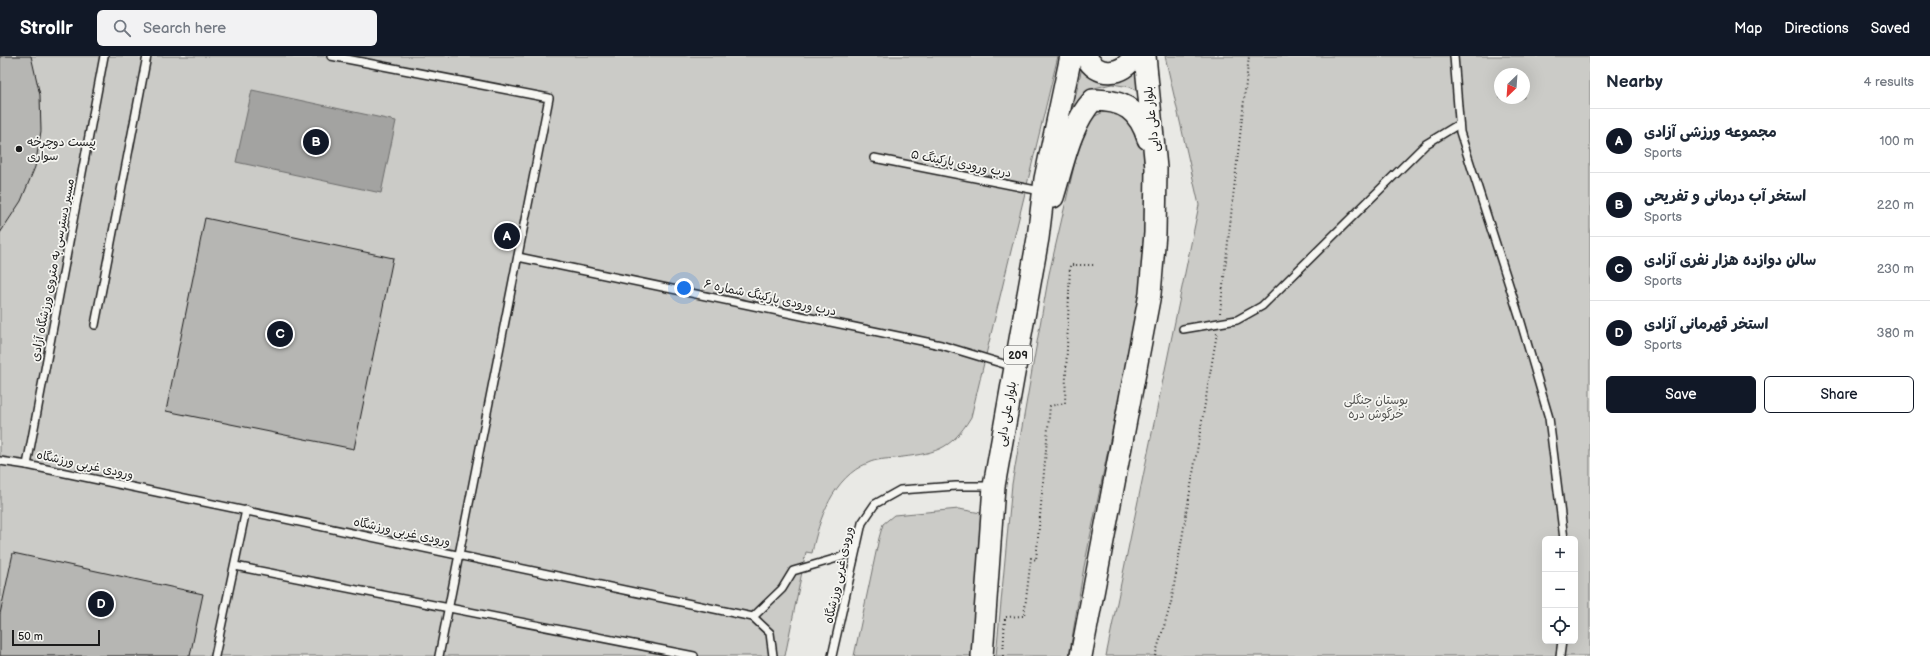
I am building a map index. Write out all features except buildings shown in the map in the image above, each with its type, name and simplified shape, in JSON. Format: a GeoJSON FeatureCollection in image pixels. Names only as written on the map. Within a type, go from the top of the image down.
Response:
{"type":"FeatureCollection","features":[{"type":"Feature","properties":{"kind":"main road","name":"بلوار علی دایی"},"geometry":{"type":"LineString","coordinates":[[982,656],[994,486],[1038,238],[1043,191],[1071,56]]}},
{"type":"Feature","properties":{"kind":"main road"},"geometry":{"type":"LineString","coordinates":[[1086,56],[1090,64],[1097,69],[1113,72],[1125,68],[1134,56]]}},
{"type":"Feature","properties":{"kind":"main road","name":"بلوار علی دایی"},"geometry":{"type":"LineString","coordinates":[[1081,656],[1150,294],[1155,233],[1156,168],[1145,56]]}},
{"type":"Feature","properties":{"kind":"main road"},"geometry":{"type":"LineString","coordinates":[[1038,238],[1078,122],[1084,110],[1094,100],[1107,100],[1126,105],[1137,115],[1146,132],[1156,168]]}},
{"type":"Feature","properties":{"kind":"lane","name":"مسیر دسترسی به متروی ورزشگاه آزادی"},"geometry":{"type":"LineString","coordinates":[[27,465],[104,56]]}},
{"type":"Feature","properties":{"kind":"lane"},"geometry":{"type":"LineString","coordinates":[[95,325],[147,56]]}},
{"type":"Feature","properties":{"kind":"lane"},"geometry":{"type":"LineString","coordinates":[[331,56],[549,98],[439,656]]}},
{"type":"Feature","properties":{"kind":"lane"},"geometry":{"type":"LineString","coordinates":[[1454,56],[1460,132],[1520,319],[1549,418],[1564,536]]}},
{"type":"Feature","properties":{"kind":"lane"},"geometry":{"type":"LineString","coordinates":[[1183,329],[1237,320],[1262,306],[1426,144],[1459,124]]}},
{"type":"Feature","properties":{"kind":"lane","name":"درب ورودی پارکینگ ۵"},"geometry":{"type":"LineString","coordinates":[[874,158],[1043,191]]}},
{"type":"Feature","properties":{"kind":"lane","name":"درب ورودی پارکینگ شماره ۶"},"geometry":{"type":"LineString","coordinates":[[518,257],[942,345],[1016,368]]}},
{"type":"Feature","properties":{"kind":"lane","name":"ورودی غربی ورزشگاه"},"geometry":{"type":"LineString","coordinates":[[0,461],[27,465],[246,510],[753,617]]}},
{"type":"Feature","properties":{"kind":"lane","name":"ورودی غربی ورزشگاه"},"geometry":{"type":"LineString","coordinates":[[832,656],[862,523],[876,504],[900,490],[956,486],[994,486]]}},
{"type":"Feature","properties":{"kind":"lane"},"geometry":{"type":"LineString","coordinates":[[215,656],[246,510]]}},
{"type":"Feature","properties":{"kind":"lane"},"geometry":{"type":"LineString","coordinates":[[772,656],[770,633],[753,617],[782,589],[793,571],[841,557],[857,546]]}},
{"type":"Feature","properties":{"kind":"lane"},"geometry":{"type":"LineString","coordinates":[[235,566],[694,656]]}},
{"type":"Feature","properties":{"kind":"lane"},"geometry":{"type":"LineString","coordinates":[[1560,656],[1562,644]]}},
{"type":"Feature","properties":{"kind":"path"},"geometry":{"type":"LineString","coordinates":[[1155,656],[1171,603],[1218,323],[1249,56]]}},
{"type":"Feature","properties":{"kind":"path"},"geometry":{"type":"LineString","coordinates":[[1003,656],[1005,617],[1024,616],[1031,558],[1036,560],[1050,406],[1065,403],[1070,265],[1096,265]]}},
{"type":"Feature","properties":{"kind":"green space"},"geometry":{"type":"Polygon","coordinates":[[[0,56],[1058,56],[971,417],[956,437],[940,449],[931,452],[871,462],[856,469],[845,478],[830,500],[824,513],[812,553],[806,552],[785,656],[0,656],[0,56]]]}},
{"type":"Feature","properties":{"kind":"green space","name":"بوستان جنگلی خرگوش دره"},"geometry":{"type":"Polygon","coordinates":[[[1165,56],[1590,56],[1590,656],[1106,656],[1199,205],[1165,56]]]}},
{"type":"Feature","properties":{"kind":"green space"},"geometry":{"type":"Polygon","coordinates":[[[1083,63],[1135,65],[1148,98],[1130,87],[1112,84],[1094,88],[1082,97],[1070,120],[1083,63]]]}},
{"type":"Feature","properties":{"kind":"green space"},"geometry":{"type":"Polygon","coordinates":[[[1108,110],[1123,115],[1140,135],[1148,163],[1146,243],[1133,341],[1110,440],[1084,567],[1069,656],[996,656],[1012,484],[1049,274],[1082,132],[1093,117],[1108,110]]]}},
{"type":"Feature","properties":{"kind":"green space"},"geometry":{"type":"Polygon","coordinates":[[[959,509],[981,513],[971,656],[854,656],[883,524],[894,515],[959,509]]]}},
{"type":"Feature","properties":{"kind":"shaded area"},"geometry":{"type":"Polygon","coordinates":[[[252,90],[396,121],[381,193],[236,162],[252,90]]]}},
{"type":"Feature","properties":{"kind":"place","name":"استخر آب درمانی و تفریحی"},"geometry":{"type":"Point","coordinates":[316,142]}},
{"type":"Feature","properties":{"kind":"place","name":"پیست دوچرخه سواری"},"geometry":{"type":"Point","coordinates":[19,149]}},
{"type":"Feature","properties":{"kind":"place","name":"مجموعه ورزشی آزادی"},"geometry":{"type":"Point","coordinates":[507,236]}},
{"type":"Feature","properties":{"kind":"place","name":"سالن دوازده هزار نفری آزادی"},"geometry":{"type":"Point","coordinates":[280,334]}},
{"type":"Feature","properties":{"kind":"place","name":"استخر قهرمانی آزادی"},"geometry":{"type":"Point","coordinates":[101,604]}}]}
